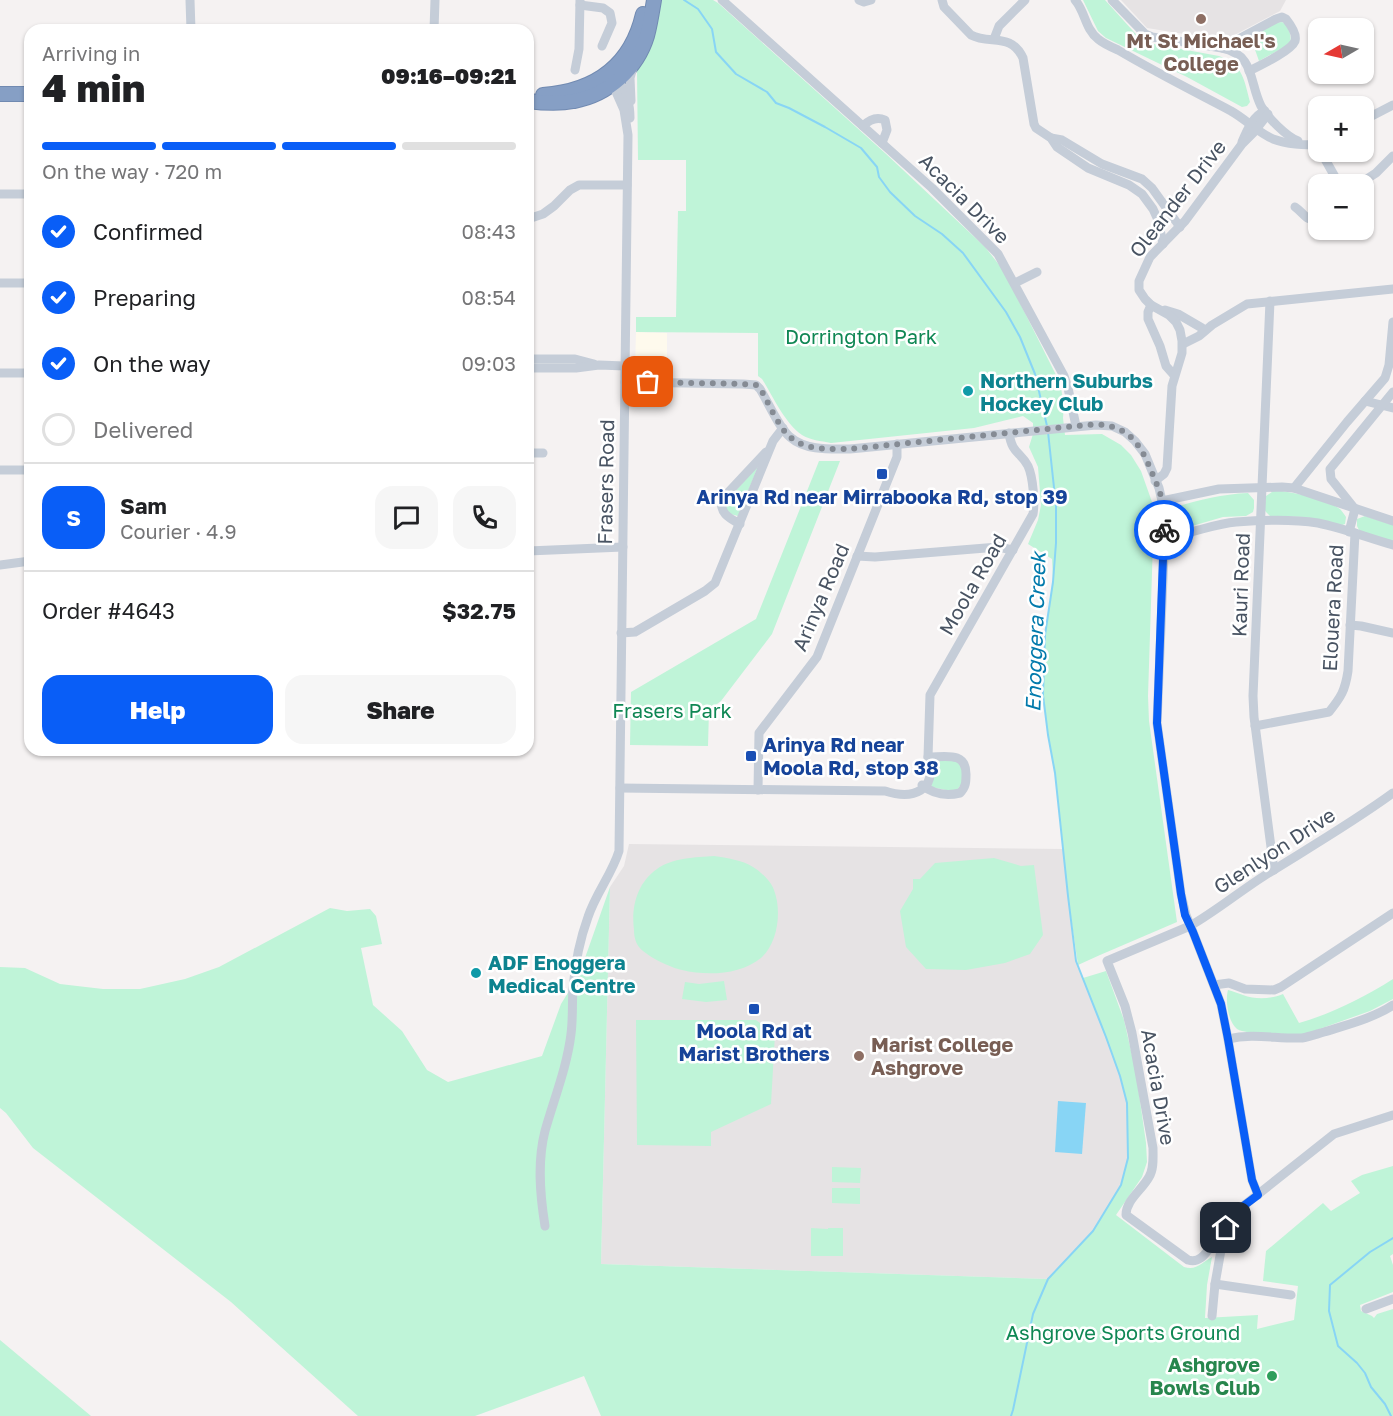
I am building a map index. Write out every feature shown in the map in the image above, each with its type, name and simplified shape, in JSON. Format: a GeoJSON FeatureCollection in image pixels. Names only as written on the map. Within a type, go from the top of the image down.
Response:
{"type":"FeatureCollection","features":[{"type":"Feature","properties":{"kind":"highway"},"geometry":{"type":"LineString","coordinates":[[534,101],[576,101],[591,96],[613,79],[636,59],[646,38],[649,5]]}},
{"type":"Feature","properties":{"kind":"highway"},"geometry":{"type":"LineString","coordinates":[[613,79],[634,40],[649,5]]}},
{"type":"Feature","properties":{"kind":"highway"},"geometry":{"type":"LineString","coordinates":[[534,96],[577,90],[594,82],[613,79]]}},
{"type":"Feature","properties":{"kind":"highway"},"geometry":{"type":"LineString","coordinates":[[0,94],[24,94]]}},
{"type":"Feature","properties":{"kind":"street"},"geometry":{"type":"LineString","coordinates":[[190,0],[192,24]]}},
{"type":"Feature","properties":{"kind":"street"},"geometry":{"type":"LineString","coordinates":[[434,24],[435,0]]}},
{"type":"Feature","properties":{"kind":"street","name":"Acacia Drive"},"geometry":{"type":"LineString","coordinates":[[722,0],[932,188],[998,254],[1064,376],[1076,426]]}},
{"type":"Feature","properties":{"kind":"street"},"geometry":{"type":"LineString","coordinates":[[859,0],[864,2],[871,0]]}},
{"type":"Feature","properties":{"kind":"street"},"geometry":{"type":"LineString","coordinates":[[942,0],[944,7],[971,35],[976,38],[994,39],[1013,44],[1020,51],[1036,128],[1088,168],[1135,188],[1142,194],[1153,208],[1163,244]]}},
{"type":"Feature","properties":{"kind":"street"},"geometry":{"type":"LineString","coordinates":[[994,39],[999,26],[1025,0]]}},
{"type":"Feature","properties":{"kind":"street"},"geometry":{"type":"LineString","coordinates":[[1075,0],[1093,34],[1099,40],[1243,117],[1254,127],[1277,141],[1308,144]]}},
{"type":"Feature","properties":{"kind":"street"},"geometry":{"type":"LineString","coordinates":[[1112,0],[1139,30],[1152,37],[1222,48],[1239,54],[1245,61],[1260,103],[1266,113],[1290,137],[1303,144]]}},
{"type":"Feature","properties":{"kind":"street"},"geometry":{"type":"LineString","coordinates":[[575,70],[579,49],[579,3],[603,8],[610,13],[612,23],[602,46]]}},
{"type":"Feature","properties":{"kind":"street"},"geometry":{"type":"LineString","coordinates":[[1222,48],[1276,19],[1282,17],[1286,19],[1294,35],[1293,44],[1286,51],[1249,71]]}},
{"type":"Feature","properties":{"kind":"street"},"geometry":{"type":"LineString","coordinates":[[628,114],[630,78],[636,59]]}},
{"type":"Feature","properties":{"kind":"street","name":"Frasers Road"},"geometry":{"type":"LineString","coordinates":[[545,1226],[541,1167],[545,1132],[568,1050],[573,1018],[575,971],[584,928],[593,903],[619,851],[628,114],[627,95],[613,79]]}},
{"type":"Feature","properties":{"kind":"street"},"geometry":{"type":"LineString","coordinates":[[591,96],[606,96],[616,100],[628,114]]}},
{"type":"Feature","properties":{"kind":"street"},"geometry":{"type":"LineString","coordinates":[[1374,115],[1393,105]]}},
{"type":"Feature","properties":{"kind":"street","name":"Oleander Drive"},"geometry":{"type":"LineString","coordinates":[[1182,340],[1179,328],[1173,319],[1145,299],[1138,284],[1149,258],[1180,227],[1254,127],[1258,115],[1266,113]]}},
{"type":"Feature","properties":{"kind":"street"},"geometry":{"type":"LineString","coordinates":[[863,126],[874,119],[885,120],[887,130],[882,143]]}},
{"type":"Feature","properties":{"kind":"street"},"geometry":{"type":"LineString","coordinates":[[1051,138],[1062,140],[1102,164],[1142,179],[1152,188],[1180,227]]}},
{"type":"Feature","properties":{"kind":"street"},"geometry":{"type":"LineString","coordinates":[[1373,174],[1393,156]]}},
{"type":"Feature","properties":{"kind":"street"},"geometry":{"type":"LineString","coordinates":[[534,217],[543,214],[579,185],[627,185]]}},
{"type":"Feature","properties":{"kind":"street"},"geometry":{"type":"LineString","coordinates":[[0,194],[24,194]]}},
{"type":"Feature","properties":{"kind":"street"},"geometry":{"type":"LineString","coordinates":[[1295,207],[1308,218]]}},
{"type":"Feature","properties":{"kind":"street"},"geometry":{"type":"LineString","coordinates":[[1015,284],[1037,272]]}},
{"type":"Feature","properties":{"kind":"street"},"geometry":{"type":"LineString","coordinates":[[0,283],[24,283]]}},
{"type":"Feature","properties":{"kind":"street"},"geometry":{"type":"LineString","coordinates":[[1155,481],[1164,474],[1167,468],[1171,392],[1174,375],[1181,358],[1182,340],[1246,304],[1393,289]]}},
{"type":"Feature","properties":{"kind":"street","name":"Kauri Road"},"geometry":{"type":"LineString","coordinates":[[1270,301],[1253,696],[1274,870]]}},
{"type":"Feature","properties":{"kind":"street"},"geometry":{"type":"LineString","coordinates":[[1154,307],[1178,314],[1207,327]]}},
{"type":"Feature","properties":{"kind":"street","name":"Oleander Drive"},"geometry":{"type":"LineString","coordinates":[[1154,307],[1148,312],[1148,319],[1161,346],[1166,366],[1174,375]]}},
{"type":"Feature","properties":{"kind":"street"},"geometry":{"type":"LineString","coordinates":[[1294,488],[1382,382],[1389,368],[1393,322]]}},
{"type":"Feature","properties":{"kind":"street"},"geometry":{"type":"LineString","coordinates":[[534,359],[577,360],[599,365],[625,366]]}},
{"type":"Feature","properties":{"kind":"street"},"geometry":{"type":"LineString","coordinates":[[534,368],[581,368],[599,365]]}},
{"type":"Feature","properties":{"kind":"street"},"geometry":{"type":"LineString","coordinates":[[0,373],[24,373]]}},
{"type":"Feature","properties":{"kind":"street"},"geometry":{"type":"LineString","coordinates":[[625,382],[756,385],[790,437],[815,448],[850,449],[1096,425],[1112,426],[1125,432],[1135,441],[1145,454],[1162,501],[1164,536],[1157,723],[1181,894],[1185,915],[1221,1004],[1252,1180],[1258,1195]]}},
{"type":"Feature","properties":{"kind":"street"},"geometry":{"type":"LineString","coordinates":[[1382,382],[1393,385]]}},
{"type":"Feature","properties":{"kind":"street"},"geometry":{"type":"LineString","coordinates":[[1355,509],[1331,479],[1330,469],[1393,392]]}},
{"type":"Feature","properties":{"kind":"street"},"geometry":{"type":"LineString","coordinates":[[1365,401],[1393,408]]}},
{"type":"Feature","properties":{"kind":"street"},"geometry":{"type":"LineString","coordinates":[[621,633],[635,632],[714,585],[770,448],[783,428]]}},
{"type":"Feature","properties":{"kind":"street","name":"Moola Road"},"geometry":{"type":"LineString","coordinates":[[923,787],[929,779],[930,766],[928,757],[930,696],[1030,520],[1035,504],[1028,467],[1013,449],[1009,433]]}},
{"type":"Feature","properties":{"kind":"street","name":"Arinya Road"},"geometry":{"type":"LineString","coordinates":[[759,790],[759,733],[816,659],[897,457],[897,444]]}},
{"type":"Feature","properties":{"kind":"street"},"geometry":{"type":"LineString","coordinates":[[740,524],[723,512],[720,504],[722,499],[770,448]]}},
{"type":"Feature","properties":{"kind":"street"},"geometry":{"type":"LineString","coordinates":[[534,453],[543,453]]}},
{"type":"Feature","properties":{"kind":"street"},"geometry":{"type":"LineString","coordinates":[[0,470],[24,470]]}},
{"type":"Feature","properties":{"kind":"street"},"geometry":{"type":"LineString","coordinates":[[1162,501],[1219,489],[1294,488],[1393,521]]}},
{"type":"Feature","properties":{"kind":"street","name":"Elouera Road"},"geometry":{"type":"LineString","coordinates":[[1255,726],[1329,712],[1341,697],[1348,671],[1352,532],[1355,509]]}},
{"type":"Feature","properties":{"kind":"street"},"geometry":{"type":"LineString","coordinates":[[1164,536],[1176,536],[1234,522],[1297,520],[1320,523],[1393,545]]}},
{"type":"Feature","properties":{"kind":"street"},"geometry":{"type":"LineString","coordinates":[[534,551],[623,547]]}},
{"type":"Feature","properties":{"kind":"street"},"geometry":{"type":"LineString","coordinates":[[857,556],[875,557],[998,547],[1013,550]]}},
{"type":"Feature","properties":{"kind":"street"},"geometry":{"type":"LineString","coordinates":[[0,566],[24,562]]}},
{"type":"Feature","properties":{"kind":"street"},"geometry":{"type":"LineString","coordinates":[[1350,625],[1393,633]]}},
{"type":"Feature","properties":{"kind":"street"},"geometry":{"type":"LineString","coordinates":[[620,788],[885,791],[898,794],[918,792],[923,787],[934,793],[960,793],[966,785],[966,767],[963,760],[956,757],[928,757]]}},
{"type":"Feature","properties":{"kind":"street","name":"Glenlyon Drive"},"geometry":{"type":"LineString","coordinates":[[1107,961],[1190,926],[1393,793]]}},
{"type":"Feature","properties":{"kind":"street"},"geometry":{"type":"LineString","coordinates":[[1214,985],[1229,982],[1245,989],[1274,990],[1393,913]]}},
{"type":"Feature","properties":{"kind":"street","name":"Acacia Drive"},"geometry":{"type":"LineString","coordinates":[[1107,961],[1125,1006],[1132,1032],[1153,1148],[1153,1165],[1150,1176],[1128,1205],[1126,1215],[1192,1262],[1200,1260],[1215,1241],[1223,1240]]}},
{"type":"Feature","properties":{"kind":"street"},"geometry":{"type":"LineString","coordinates":[[1228,1039],[1247,1036],[1305,1038],[1347,1025],[1393,1005]]}},
{"type":"Feature","properties":{"kind":"street"},"geometry":{"type":"LineString","coordinates":[[1212,1316],[1215,1284],[1226,1228],[1242,1207],[1334,1134],[1393,1114]]}},
{"type":"Feature","properties":{"kind":"street"},"geometry":{"type":"LineString","coordinates":[[1215,1284],[1291,1295]]}},
{"type":"Feature","properties":{"kind":"street"},"geometry":{"type":"LineString","coordinates":[[1366,1309],[1393,1299]]}},
{"type":"Feature","properties":{"kind":"shaded area","name":"Mt St Michael's College"},"geometry":{"type":"Polygon","coordinates":[[[1121,0],[1286,0],[1280,11],[1221,40],[1147,28],[1121,0]]]}},
{"type":"Feature","properties":{"kind":"shaded area"},"geometry":{"type":"Polygon","coordinates":[[[636,332],[667,333],[667,372],[637,372],[635,369],[636,332]]]}},
{"type":"Feature","properties":{"kind":"shaded area","name":"Marist College Ashgrove"},"geometry":{"type":"Polygon","coordinates":[[[629,844],[1063,849],[1076,961],[1106,1037],[1127,1103],[1128,1158],[1121,1185],[1093,1231],[1048,1279],[601,1264],[610,887],[624,866],[629,844]]]}},
{"type":"Feature","properties":{"kind":"green space","name":"Dorrington Park"},"geometry":{"type":"Polygon","coordinates":[[[648,0],[713,0],[718,3],[885,153],[985,247],[1004,271],[1060,383],[1064,404],[1065,435],[1102,434],[1121,445],[1131,455],[1141,471],[1152,502],[1149,721],[1177,922],[1078,965],[1055,773],[1043,695],[1045,635],[1053,582],[1052,559],[1028,544],[1038,520],[1041,505],[1038,467],[1029,447],[1033,434],[1033,423],[1023,416],[974,428],[831,443],[816,440],[796,430],[758,376],[758,333],[636,332],[636,317],[676,317],[678,211],[686,211],[686,160],[638,160],[637,70],[650,47],[648,0]]]}},
{"type":"Feature","properties":{"kind":"green space"},"geometry":{"type":"Polygon","coordinates":[[[1083,0],[1105,0],[1143,42],[1219,56],[1227,60],[1238,68],[1250,102],[1247,106],[1242,107],[1187,77],[1106,38],[1098,31],[1083,0]]]}},
{"type":"Feature","properties":{"kind":"green space"},"geometry":{"type":"Polygon","coordinates":[[[1282,22],[1289,32],[1290,44],[1259,61],[1253,44],[1248,39],[1274,23],[1282,22]]]}},
{"type":"Feature","properties":{"kind":"green space","name":"Frasers Park"},"geometry":{"type":"Polygon","coordinates":[[[819,461],[840,461],[772,634],[721,701],[709,710],[708,746],[630,745],[631,692],[756,619],[819,461]]]}},
{"type":"Feature","properties":{"kind":"green space"},"geometry":{"type":"Polygon","coordinates":[[[759,464],[738,516],[730,514],[725,503],[759,464]]]}},
{"type":"Feature","properties":{"kind":"green space"},"geometry":{"type":"Polygon","coordinates":[[[1275,490],[1334,505],[1346,517],[1345,524],[1305,517],[1270,516],[1264,509],[1266,496],[1275,490]]]}},
{"type":"Feature","properties":{"kind":"green space"},"geometry":{"type":"Polygon","coordinates":[[[1248,493],[1254,500],[1254,508],[1253,512],[1246,516],[1223,517],[1175,531],[1175,507],[1211,498],[1248,493]]]}},
{"type":"Feature","properties":{"kind":"green space"},"geometry":{"type":"Polygon","coordinates":[[[1365,516],[1393,525],[1393,541],[1360,532],[1357,519],[1365,516]]]}},
{"type":"Feature","properties":{"kind":"green space"},"geometry":{"type":"Polygon","coordinates":[[[941,760],[954,760],[962,764],[963,782],[957,790],[931,787],[934,767],[941,760]]]}},
{"type":"Feature","properties":{"kind":"green space"},"geometry":{"type":"Polygon","coordinates":[[[714,856],[749,865],[768,880],[773,887],[778,907],[775,935],[767,952],[753,964],[743,968],[723,973],[677,969],[659,961],[639,947],[633,921],[637,896],[650,875],[663,865],[684,859],[714,856]]]}},
{"type":"Feature","properties":{"kind":"green space"},"geometry":{"type":"Polygon","coordinates":[[[994,858],[1021,866],[1034,865],[1043,935],[1030,954],[1005,963],[966,970],[926,969],[906,947],[900,911],[913,889],[913,879],[920,879],[935,863],[994,858]]]}},
{"type":"Feature","properties":{"kind":"green space","name":"Ashgrove Sports Ground"},"geometry":{"type":"Polygon","coordinates":[[[610,887],[601,1264],[1047,1279],[1093,1231],[1121,1185],[1128,1158],[1127,1103],[1120,1076],[1083,978],[1106,971],[1124,1020],[1136,1073],[1147,1162],[1142,1177],[1116,1215],[1184,1267],[1196,1267],[1212,1257],[1205,1318],[1258,1315],[1257,1329],[1294,1320],[1298,1286],[1263,1281],[1266,1251],[1323,1203],[1331,1211],[1360,1193],[1351,1181],[1362,1175],[1393,1166],[1393,1254],[1390,1256],[1393,1265],[1393,1292],[1360,1305],[1361,1311],[1374,1318],[1377,1314],[1393,1309],[1393,1416],[601,1416],[584,1376],[475,1416],[358,1416],[231,1302],[33,1148],[0,1108],[0,967],[25,968],[60,984],[103,989],[140,989],[185,979],[219,967],[330,908],[347,911],[370,909],[376,916],[382,944],[361,948],[373,1005],[402,1031],[427,1070],[448,1082],[542,1056],[561,1004],[579,975],[610,887]]]}},
{"type":"Feature","properties":{"kind":"green space"},"geometry":{"type":"Polygon","coordinates":[[[1393,979],[1393,999],[1370,1011],[1301,1035],[1239,1030],[1231,1021],[1228,1011],[1228,990],[1258,998],[1283,994],[1299,1023],[1348,1004],[1393,979]]]}},
{"type":"Feature","properties":{"kind":"green space"},"geometry":{"type":"Polygon","coordinates":[[[724,981],[727,1000],[706,1002],[682,999],[685,982],[699,984],[724,981]]]}},
{"type":"Feature","properties":{"kind":"green space"},"geometry":{"type":"Polygon","coordinates":[[[636,1020],[756,1020],[775,1034],[771,1104],[711,1132],[711,1146],[637,1145],[636,1020]]]}},
{"type":"Feature","properties":{"kind":"green space"},"geometry":{"type":"Polygon","coordinates":[[[832,1167],[861,1168],[860,1183],[832,1182],[832,1167]]]}},
{"type":"Feature","properties":{"kind":"green space"},"geometry":{"type":"Polygon","coordinates":[[[832,1188],[860,1188],[860,1204],[832,1203],[832,1188]]]}},
{"type":"Feature","properties":{"kind":"green space"},"geometry":{"type":"Polygon","coordinates":[[[811,1228],[843,1228],[843,1256],[811,1256],[811,1228]]]}},
{"type":"Feature","properties":{"kind":"green space"},"geometry":{"type":"Polygon","coordinates":[[[0,1340],[91,1416],[0,1416],[0,1340]]]}},
{"type":"Feature","properties":{"kind":"water"},"geometry":{"type":"Polygon","coordinates":[[[1058,1101],[1086,1103],[1082,1154],[1055,1152],[1058,1101]]]}},
{"type":"Feature","properties":{"kind":"waterway","name":"Enoggera Creek"},"geometry":{"type":"LineString","coordinates":[[684,0],[698,9],[712,29],[716,52],[736,74],[767,92],[776,103],[861,148],[877,167],[879,177],[890,192],[915,216],[942,234],[963,253],[1006,312],[1020,337],[1035,374],[1047,426]]}},
{"type":"Feature","properties":{"kind":"waterway","name":"Enoggera Creek"},"geometry":{"type":"LineString","coordinates":[[1011,1416],[1033,1314],[1048,1279],[1093,1231],[1121,1185],[1128,1158],[1127,1103],[1120,1076],[1076,961],[1055,773],[1043,695],[1045,635],[1056,543],[1056,506],[1048,432]]}},
{"type":"Feature","properties":{"kind":"waterway","name":"Enoggera Creek"},"geometry":{"type":"LineString","coordinates":[[1391,1416],[1385,1404],[1371,1387],[1365,1373],[1338,1346],[1329,1311],[1330,1285],[1370,1252],[1393,1238]]}},
{"type":"Feature","properties":{"kind":"way so far"},"geometry":{"type":"LineString","coordinates":[[648,382],[756,385],[790,437],[801,444],[815,448],[850,449],[1076,426],[1112,426],[1125,432],[1145,454],[1159,488],[1164,530]]}},
{"type":"Feature","properties":{"kind":"place","name":"Mt St Michael's College"},"geometry":{"type":"Point","coordinates":[1201,19]}},
{"type":"Feature","properties":{"kind":"place","name":"Northern Suburbs Hockey Club"},"geometry":{"type":"Point","coordinates":[968,391]}},
{"type":"Feature","properties":{"kind":"place","name":"Arinya Rd near Mirrabooka Rd, stop 39"},"geometry":{"type":"Point","coordinates":[882,474]}},
{"type":"Feature","properties":{"kind":"place","name":"Arinya Rd near Moola Rd, stop 38"},"geometry":{"type":"Point","coordinates":[751,756]}},
{"type":"Feature","properties":{"kind":"place","name":"ADF Enoggera Medical Centre"},"geometry":{"type":"Point","coordinates":[476,973]}},
{"type":"Feature","properties":{"kind":"place","name":"Moola Rd at Marist Brothers"},"geometry":{"type":"Point","coordinates":[754,1009]}},
{"type":"Feature","properties":{"kind":"place","name":"Marist College Ashgrove"},"geometry":{"type":"Point","coordinates":[859,1056]}},
{"type":"Feature","properties":{"kind":"place","name":"Ashgrove Bowls Club"},"geometry":{"type":"Point","coordinates":[1272,1376]}},
{"type":"Feature","properties":{"kind":"route"},"geometry":{"type":"LineString","coordinates":[[1164,530],[1157,723],[1181,894],[1185,915],[1221,1004],[1252,1180],[1258,1195],[1242,1207],[1226,1228]]}}]}
